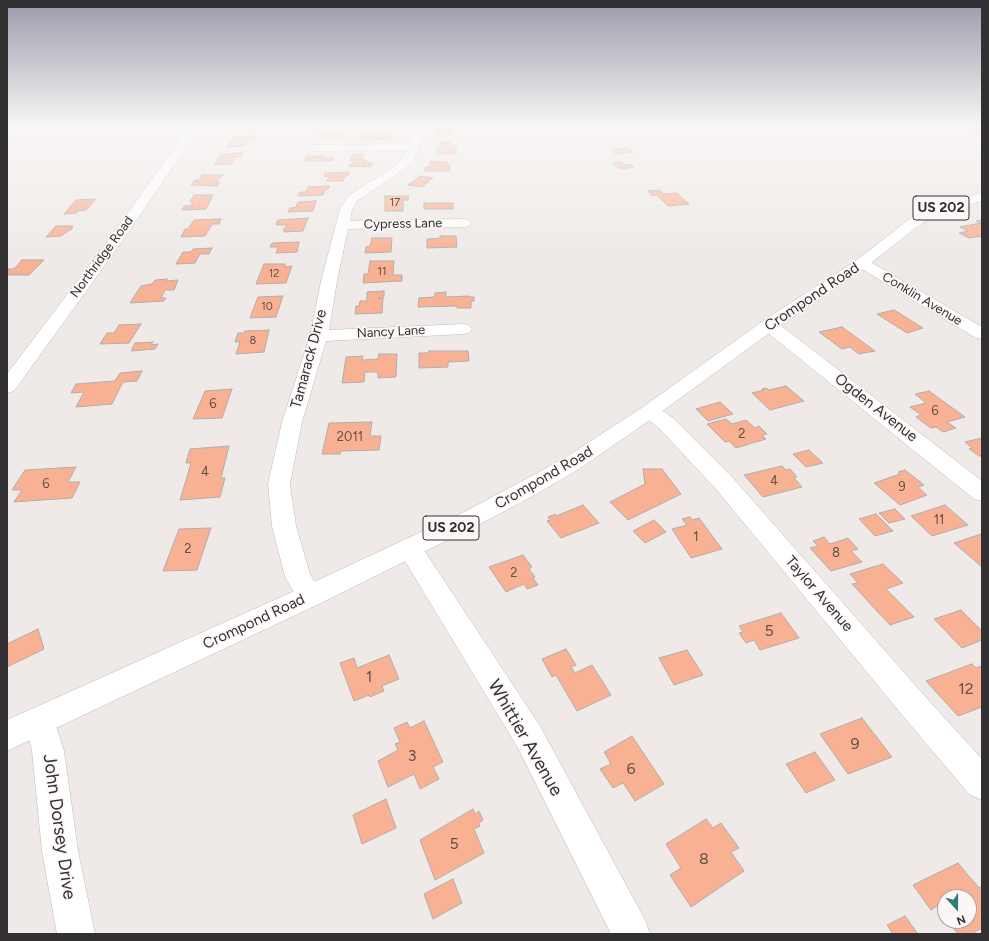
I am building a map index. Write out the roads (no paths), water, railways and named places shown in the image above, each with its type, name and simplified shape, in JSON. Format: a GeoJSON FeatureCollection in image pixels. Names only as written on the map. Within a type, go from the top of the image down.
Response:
{"type":"FeatureCollection","features":[{"type":"Feature","properties":{"kind":"street","name":"Northridge Road"},"geometry":{"type":"LineString","coordinates":[[7,387],[118,237],[165,170]]}},
{"type":"Feature","properties":{"kind":"street","name":"Tamarack Drive"},"geometry":{"type":"LineString","coordinates":[[310,596],[298,577],[284,526],[279,484],[292,422],[318,336],[346,209],[352,199],[396,170]]}},
{"type":"Feature","properties":{"kind":"street","name":"Crompond Road"},"geometry":{"type":"LineString","coordinates":[[7,736],[310,596],[478,515],[571,464],[650,411],[769,325],[862,263],[916,220],[946,206],[982,197]]}},
{"type":"Feature","properties":{"kind":"street","name":"Cypress Lane"},"geometry":{"type":"LineString","coordinates":[[342,225],[464,223]]}},
{"type":"Feature","properties":{"kind":"street","name":"Conklin Avenue"},"geometry":{"type":"LineString","coordinates":[[862,263],[982,334]]}},
{"type":"Feature","properties":{"kind":"street","name":"Ogden Avenue"},"geometry":{"type":"LineString","coordinates":[[769,325],[982,493]]}},
{"type":"Feature","properties":{"kind":"street","name":"Nancy Lane"},"geometry":{"type":"LineString","coordinates":[[318,336],[463,329]]}},
{"type":"Feature","properties":{"kind":"street","name":"Taylor Avenue"},"geometry":{"type":"LineString","coordinates":[[650,411],[666,423],[724,483],[919,712],[982,783]]}},
{"type":"Feature","properties":{"kind":"street","name":"Whittier Avenue"},"geometry":{"type":"LineString","coordinates":[[409,548],[529,737],[631,934]]}},
{"type":"Feature","properties":{"kind":"street","name":"John Dorsey Drive"},"geometry":{"type":"LineString","coordinates":[[40,721],[48,751],[60,851],[76,934]]}}]}
